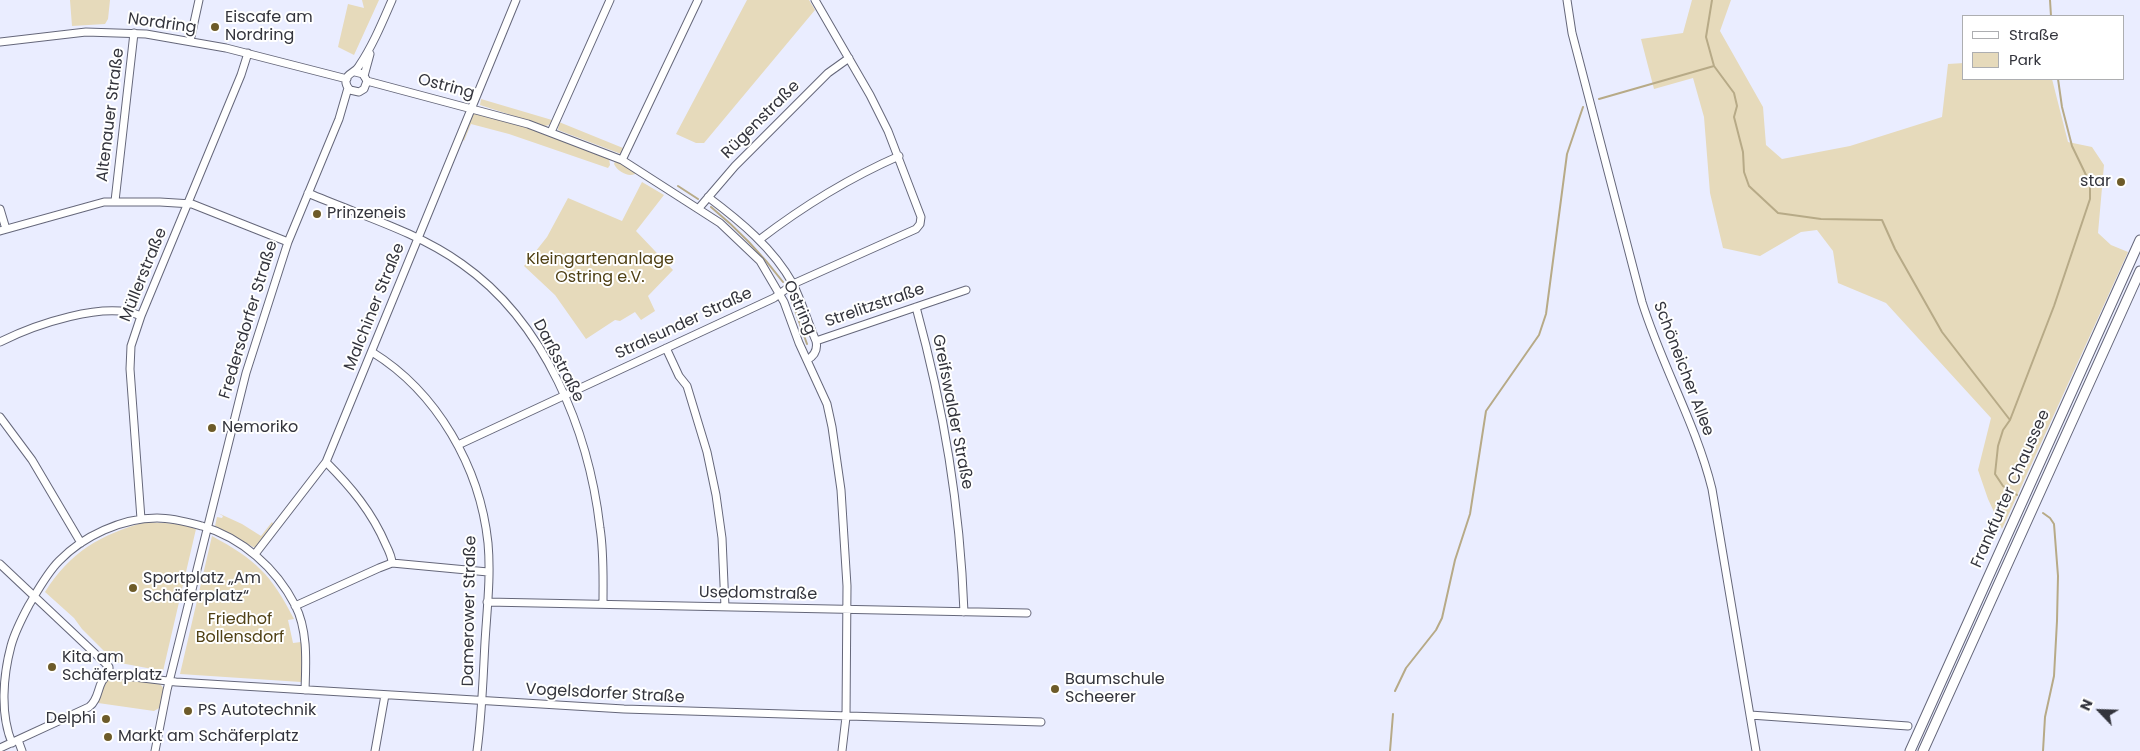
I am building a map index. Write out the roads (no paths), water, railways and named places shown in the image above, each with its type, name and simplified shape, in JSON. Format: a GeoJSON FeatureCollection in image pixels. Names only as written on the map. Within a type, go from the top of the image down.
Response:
{"type":"FeatureCollection","features":[{"type":"Feature","properties":{"kind":"main road","name":"Frankfurter Chaussee"},"geometry":{"type":"LineString","coordinates":[[1910,751],[2140,240]]}},
{"type":"Feature","properties":{"kind":"main road","name":"Frankfurter Chaussee"},"geometry":{"type":"LineString","coordinates":[[1924,751],[2140,271]]}},
{"type":"Feature","properties":{"kind":"street"},"geometry":{"type":"LineString","coordinates":[[190,41],[199,0]]}},
{"type":"Feature","properties":{"kind":"street"},"geometry":{"type":"LineString","coordinates":[[371,49],[366,81],[362,91],[355,92],[348,88],[346,79],[356,72],[371,49],[392,0]]}},
{"type":"Feature","properties":{"kind":"street","name":"Malchiner Straße"},"geometry":{"type":"LineString","coordinates":[[255,554],[326,462],[516,0]]}},
{"type":"Feature","properties":{"kind":"street"},"geometry":{"type":"LineString","coordinates":[[552,132],[610,0]]}},
{"type":"Feature","properties":{"kind":"street"},"geometry":{"type":"LineString","coordinates":[[622,160],[698,0]]}},
{"type":"Feature","properties":{"kind":"street"},"geometry":{"type":"LineString","coordinates":[[759,240],[806,207],[868,171],[899,156],[870,95],[815,0]]}},
{"type":"Feature","properties":{"kind":"street","name":"Schöneicher Allee"},"geometry":{"type":"LineString","coordinates":[[1567,0],[1572,33],[1644,309],[1700,448],[1710,479],[1756,751]]}},
{"type":"Feature","properties":{"kind":"street","name":"Nordring"},"geometry":{"type":"LineString","coordinates":[[0,42],[86,32],[134,33],[190,41],[248,53],[346,79]]}},
{"type":"Feature","properties":{"kind":"street","name":"Altenauer Straße"},"geometry":{"type":"LineString","coordinates":[[115,201],[134,33]]}},
{"type":"Feature","properties":{"kind":"street","name":"Müllerstraße"},"geometry":{"type":"LineString","coordinates":[[141,519],[130,369],[131,346],[141,316],[241,75],[248,53]]}},
{"type":"Feature","properties":{"kind":"street","name":"Rügenstraße"},"geometry":{"type":"LineString","coordinates":[[699,208],[735,166],[820,81],[849,58]]}},
{"type":"Feature","properties":{"kind":"street"},"geometry":{"type":"LineString","coordinates":[[356,72],[366,81]]}},
{"type":"Feature","properties":{"kind":"street","name":"Ostring"},"geometry":{"type":"LineString","coordinates":[[366,81],[472,108],[552,132],[622,160],[699,208],[731,232],[760,261],[780,293],[826,404],[834,434],[845,534],[848,610],[846,717],[842,751]]}},
{"type":"Feature","properties":{"kind":"street","name":"Fredersdorfer Straße"},"geometry":{"type":"LineString","coordinates":[[155,751],[169,681],[246,372],[288,242],[339,119],[348,88]]}},
{"type":"Feature","properties":{"kind":"street","name":"Fredersdorfer Straße"},"geometry":{"type":"LineString","coordinates":[[339,119],[355,92]]}},
{"type":"Feature","properties":{"kind":"street","name":"Stralsunder Straße"},"geometry":{"type":"LineString","coordinates":[[458,445],[666,348],[780,293],[792,284],[916,229],[920,224],[921,217],[899,156]]}},
{"type":"Feature","properties":{"kind":"street","name":"Darßstraße"},"geometry":{"type":"LineString","coordinates":[[308,193],[418,239],[462,263],[485,281],[504,300],[532,335],[564,396],[582,444],[596,498],[603,550],[603,604]]}},
{"type":"Feature","properties":{"kind":"street","name":"Ostring"},"geometry":{"type":"LineString","coordinates":[[708,198],[739,220],[759,240],[792,284],[816,342]]}},
{"type":"Feature","properties":{"kind":"street"},"geometry":{"type":"LineString","coordinates":[[0,209],[3,230],[98,203],[115,201],[188,203],[288,242]]}},
{"type":"Feature","properties":{"kind":"street","name":"Strelitzstraße"},"geometry":{"type":"LineString","coordinates":[[807,360],[815,353],[816,342],[966,290]]}},
{"type":"Feature","properties":{"kind":"street","name":"Greifswalder Straße"},"geometry":{"type":"LineString","coordinates":[[916,307],[948,440],[958,513],[964,612]]}},
{"type":"Feature","properties":{"kind":"street"},"geometry":{"type":"LineString","coordinates":[[0,342],[40,325],[78,315],[124,311],[141,316]]}},
{"type":"Feature","properties":{"kind":"street"},"geometry":{"type":"LineString","coordinates":[[666,348],[679,376],[687,386],[707,452],[722,538],[725,607]]}},
{"type":"Feature","properties":{"kind":"street","name":"Damerower Straße"},"geometry":{"type":"LineString","coordinates":[[372,352],[403,375],[444,422],[458,445],[470,472],[482,509],[488,542],[488,602],[483,701],[477,751]]}},
{"type":"Feature","properties":{"kind":"street"},"geometry":{"type":"LineString","coordinates":[[0,417],[32,460],[81,543]]}},
{"type":"Feature","properties":{"kind":"street"},"geometry":{"type":"LineString","coordinates":[[326,462],[359,497],[371,514],[380,530],[392,564]]}},
{"type":"Feature","properties":{"kind":"street"},"geometry":{"type":"LineString","coordinates":[[22,751],[15,741],[5,710],[3,662],[14,635],[34,596],[58,562],[81,543],[117,526],[141,519],[166,518],[206,528],[230,538],[255,554],[283,586],[295,606],[303,633],[306,657],[305,690]]}},
{"type":"Feature","properties":{"kind":"street"},"geometry":{"type":"LineString","coordinates":[[0,564],[106,663],[110,674],[102,680],[96,700],[89,707],[0,748]]}},
{"type":"Feature","properties":{"kind":"street"},"geometry":{"type":"LineString","coordinates":[[295,606],[392,564],[488,572]]}},
{"type":"Feature","properties":{"kind":"street","name":"Usedomstraße"},"geometry":{"type":"LineString","coordinates":[[488,602],[1027,613]]}},
{"type":"Feature","properties":{"kind":"street","name":"Vogelsdorfer Straße"},"geometry":{"type":"LineString","coordinates":[[110,674],[169,681],[624,709],[1041,722]]}},
{"type":"Feature","properties":{"kind":"street"},"geometry":{"type":"LineString","coordinates":[[375,751],[385,695]]}},
{"type":"Feature","properties":{"kind":"street"},"geometry":{"type":"LineString","coordinates":[[1750,715],[1908,726]]}},
{"type":"Feature","properties":{"kind":"waterway"},"geometry":{"type":"LineString","coordinates":[[1712,0],[1706,37],[1714,66],[1734,93],[1737,106],[1734,117],[1743,152],[1744,172],[1749,186],[1778,213],[1821,219],[1882,220],[1895,249],[1942,332],[2010,420]]}},
{"type":"Feature","properties":{"kind":"waterway"},"geometry":{"type":"LineString","coordinates":[[2050,0],[2051,15]]}},
{"type":"Feature","properties":{"kind":"waterway"},"geometry":{"type":"LineString","coordinates":[[1599,99],[1714,66]]}},
{"type":"Feature","properties":{"kind":"waterway"},"geometry":{"type":"LineString","coordinates":[[2017,495],[2003,486],[1995,474],[1998,446],[2054,306],[2090,199],[2090,187],[2086,175],[2072,146],[2062,107],[2058,80]]}},
{"type":"Feature","properties":{"kind":"waterway"},"geometry":{"type":"LineString","coordinates":[[1395,691],[1406,668],[1436,630],[1442,618],[1455,560],[1470,514],[1486,411],[1539,335],[1546,314],[1567,154],[1583,107]]}},
{"type":"Feature","properties":{"kind":"waterway"},"geometry":{"type":"LineString","coordinates":[[678,186],[698,199]]}},
{"type":"Feature","properties":{"kind":"waterway"},"geometry":{"type":"LineString","coordinates":[[711,207],[749,242],[783,282]]}},
{"type":"Feature","properties":{"kind":"waterway"},"geometry":{"type":"LineString","coordinates":[[790,296],[807,344]]}},
{"type":"Feature","properties":{"kind":"waterway"},"geometry":{"type":"LineString","coordinates":[[2043,513],[2054,524],[2058,576],[2054,676],[2045,717],[2043,751]]}},
{"type":"Feature","properties":{"kind":"waterway"},"geometry":{"type":"LineString","coordinates":[[1390,751],[1393,714]]}},
{"type":"Feature","properties":{"kind":"place","name":"Eiscafe am Nordring"},"geometry":{"type":"Point","coordinates":[215,27]}},
{"type":"Feature","properties":{"kind":"place","name":"star"},"geometry":{"type":"Point","coordinates":[2121,182]}},
{"type":"Feature","properties":{"kind":"place","name":"Prinzeneis"},"geometry":{"type":"Point","coordinates":[317,214]}},
{"type":"Feature","properties":{"kind":"place","name":"Nemoriko"},"geometry":{"type":"Point","coordinates":[212,428]}},
{"type":"Feature","properties":{"kind":"place","name":"Sportplatz „Am Schäferplatz“"},"geometry":{"type":"Point","coordinates":[133,588]}},
{"type":"Feature","properties":{"kind":"place","name":"Kita am Schäferplatz"},"geometry":{"type":"Point","coordinates":[52,667]}},
{"type":"Feature","properties":{"kind":"place","name":"Baumschule Scheerer"},"geometry":{"type":"Point","coordinates":[1055,689]}},
{"type":"Feature","properties":{"kind":"place","name":"PS Autotechnik"},"geometry":{"type":"Point","coordinates":[188,711]}},
{"type":"Feature","properties":{"kind":"place","name":"Delphi"},"geometry":{"type":"Point","coordinates":[106,719]}},
{"type":"Feature","properties":{"kind":"place","name":"Markt am Schäferplatz"},"geometry":{"type":"Point","coordinates":[108,737]}},
{"type":"Feature","properties":{"kind":"park label","name":"Kleingartenanlage Ostring e.V."},"geometry":{"type":"Point","coordinates":[600,269]}},
{"type":"Feature","properties":{"kind":"park label","name":"Friedhof Bollensdorf"},"geometry":{"type":"Point","coordinates":[240,629]}}]}
